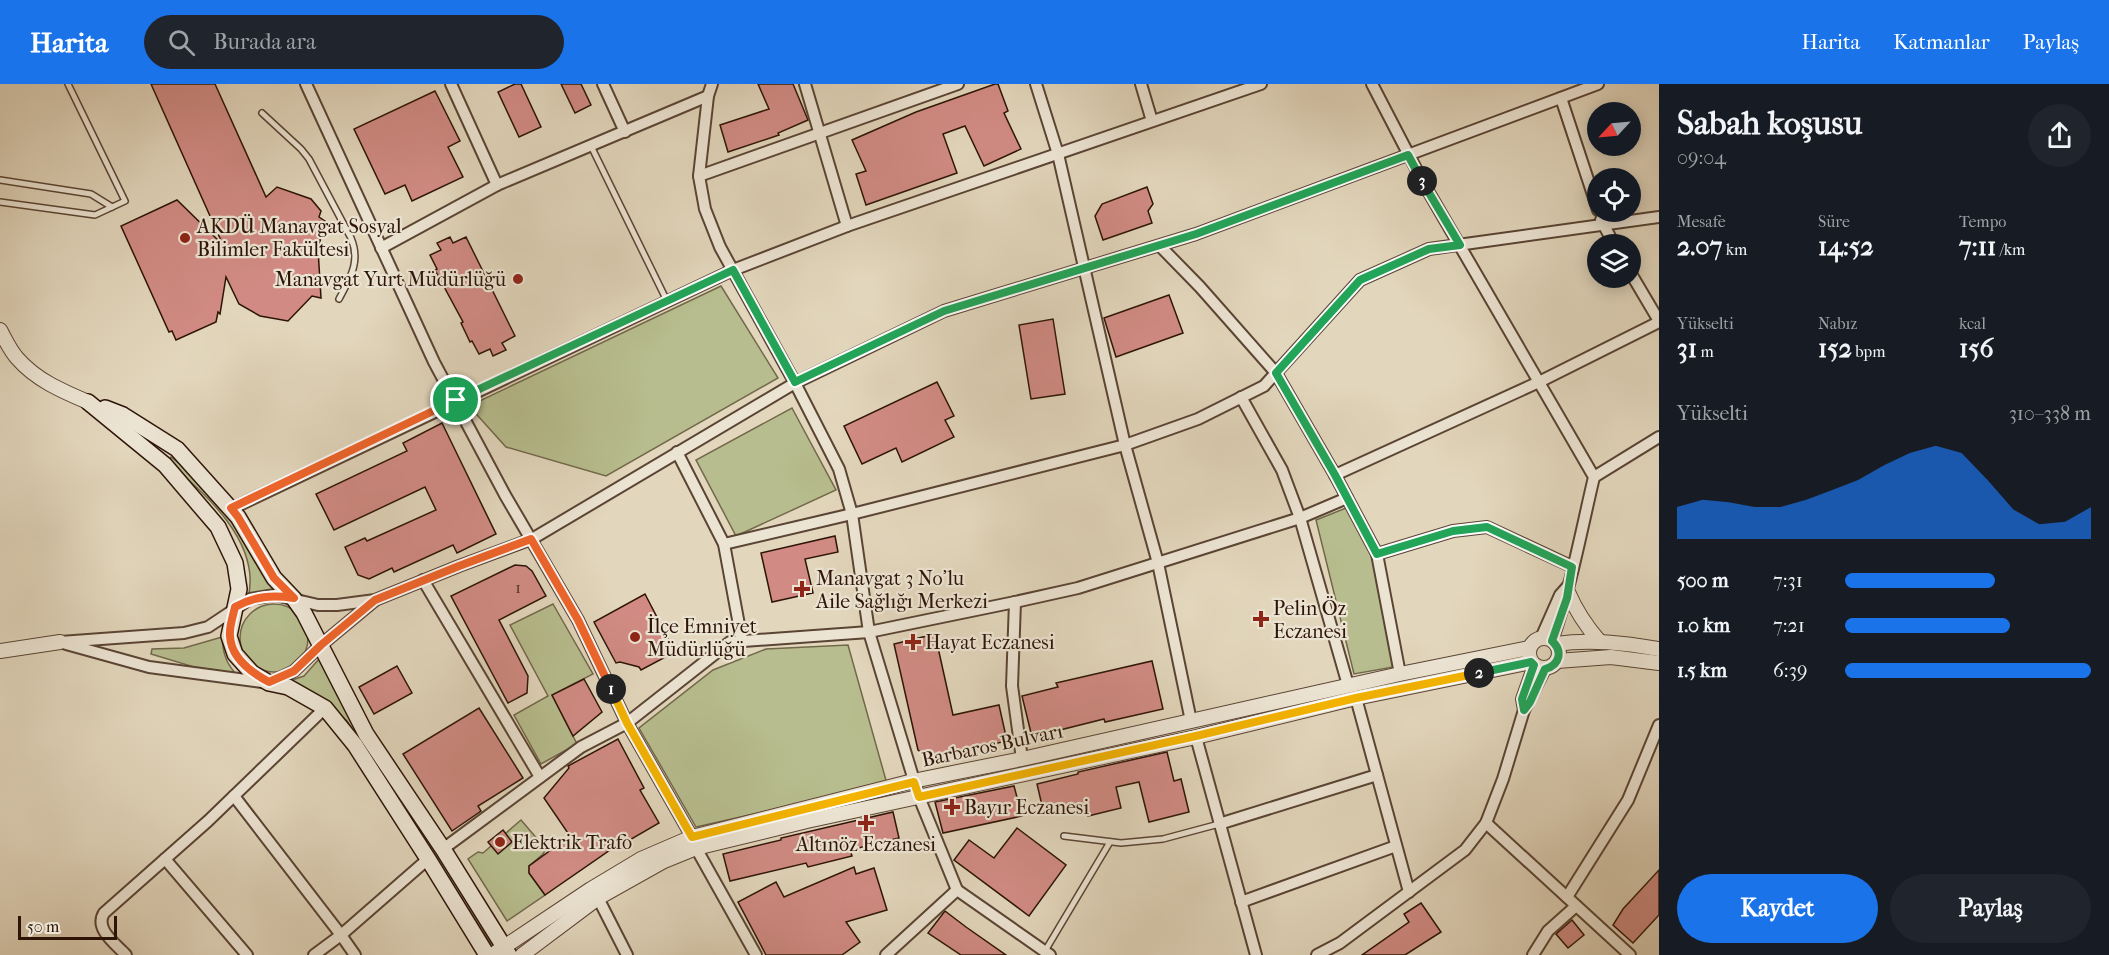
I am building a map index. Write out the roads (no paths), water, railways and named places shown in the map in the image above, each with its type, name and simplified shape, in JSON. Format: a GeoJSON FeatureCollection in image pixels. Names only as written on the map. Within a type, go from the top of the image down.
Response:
{"type":"FeatureCollection","features":[{"type":"Feature","properties":{"kind":"main road"},"geometry":{"type":"LineString","coordinates":[[88,402],[123,416],[177,449],[238,517],[274,578],[294,598],[321,645],[366,734],[442,849],[501,952]]}},
{"type":"Feature","properties":{"kind":"main road"},"geometry":{"type":"LineString","coordinates":[[88,402],[165,465],[218,527],[235,562],[239,589],[230,636],[235,654],[252,673],[269,682],[288,687],[325,708],[355,746],[487,955]]}},
{"type":"Feature","properties":{"kind":"street"},"geometry":{"type":"LineString","coordinates":[[306,84],[434,362],[578,620],[627,723],[756,955]]}},
{"type":"Feature","properties":{"kind":"street"},"geometry":{"type":"LineString","coordinates":[[451,84],[497,185]]}},
{"type":"Feature","properties":{"kind":"street"},"geometry":{"type":"LineString","coordinates":[[603,84],[625,132]]}},
{"type":"Feature","properties":{"kind":"street"},"geometry":{"type":"LineString","coordinates":[[712,84],[708,96],[699,177],[705,209],[720,247],[795,382],[839,469],[852,514],[869,632],[919,797],[957,890],[1046,954]]}},
{"type":"Feature","properties":{"kind":"street"},"geometry":{"type":"LineString","coordinates":[[805,84],[847,226]]}},
{"type":"Feature","properties":{"kind":"street"},"geometry":{"type":"LineString","coordinates":[[699,177],[958,84]]}},
{"type":"Feature","properties":{"kind":"street"},"geometry":{"type":"LineString","coordinates":[[1036,84],[1058,154],[1125,445],[1158,563],[1191,721]]}},
{"type":"Feature","properties":{"kind":"street"},"geometry":{"type":"LineString","coordinates":[[1141,84],[1152,122]]}},
{"type":"Feature","properties":{"kind":"street"},"geometry":{"type":"LineString","coordinates":[[231,508],[733,270],[847,226],[1261,84]]}},
{"type":"Feature","properties":{"kind":"street"},"geometry":{"type":"LineString","coordinates":[[1372,84],[1408,155],[1594,477],[1568,589],[1550,641]]}},
{"type":"Feature","properties":{"kind":"street"},"geometry":{"type":"LineString","coordinates":[[0,651],[60,642],[184,633],[208,627],[250,599],[275,596],[294,598],[318,605],[375,600],[531,539],[795,382],[944,311],[1160,246],[1598,84]]}},
{"type":"Feature","properties":{"kind":"street"},"geometry":{"type":"LineString","coordinates":[[381,248],[497,185],[708,96]]}},
{"type":"Feature","properties":{"kind":"street"},"geometry":{"type":"LineString","coordinates":[[1561,98],[1587,177]]}},
{"type":"Feature","properties":{"kind":"street"},"geometry":{"type":"LineString","coordinates":[[724,543],[852,514],[1125,445],[1198,419],[1264,386],[1360,280],[1429,249],[1659,217]]}},
{"type":"Feature","properties":{"kind":"street"},"geometry":{"type":"LineString","coordinates":[[1602,224],[1608,234]]}},
{"type":"Feature","properties":{"kind":"street"},"geometry":{"type":"LineString","coordinates":[[1160,246],[1200,287],[1276,373],[1335,475],[1377,554],[1400,674]]}},
{"type":"Feature","properties":{"kind":"street"},"geometry":{"type":"LineString","coordinates":[[1335,475],[1539,382],[1659,322],[1639,288]]}},
{"type":"Feature","properties":{"kind":"street"},"geometry":{"type":"LineString","coordinates":[[0,330],[16,357],[34,374],[61,391],[88,402]]}},
{"type":"Feature","properties":{"kind":"street"},"geometry":{"type":"LineString","coordinates":[[1241,398],[1282,470],[1300,518],[1348,686]]}},
{"type":"Feature","properties":{"kind":"street"},"geometry":{"type":"LineString","coordinates":[[1594,477],[1659,437]]}},
{"type":"Feature","properties":{"kind":"street"},"geometry":{"type":"LineString","coordinates":[[677,452],[724,543],[742,641]]}},
{"type":"Feature","properties":{"kind":"street"},"geometry":{"type":"LineString","coordinates":[[442,849],[581,747],[627,723],[730,642],[869,632],[1078,588],[1300,518],[1347,498]]}},
{"type":"Feature","properties":{"kind":"street"},"geometry":{"type":"LineString","coordinates":[[1377,554],[1453,531],[1487,527],[1572,567]]}},
{"type":"Feature","properties":{"kind":"street"},"geometry":{"type":"LineString","coordinates":[[423,580],[540,777]]}},
{"type":"Feature","properties":{"kind":"street"},"geometry":{"type":"LineString","coordinates":[[1568,589],[1575,609],[1585,626],[1600,642]]}},
{"type":"Feature","properties":{"kind":"street"},"geometry":{"type":"LineString","coordinates":[[60,642],[149,667],[269,682],[294,671],[375,600]]}},
{"type":"Feature","properties":{"kind":"street"},"geometry":{"type":"LineString","coordinates":[[1015,602],[1012,686],[1022,759]]}},
{"type":"Feature","properties":{"kind":"street"},"geometry":{"type":"LineString","coordinates":[[1317,955],[1340,943],[1466,850],[1486,824],[1503,779],[1524,710],[1522,699],[1535,661],[1536,640],[1616,641],[1659,649]]}},
{"type":"Feature","properties":{"kind":"street"},"geometry":{"type":"LineString","coordinates":[[1535,661],[1554,665],[1557,661],[1559,652],[1550,641]]}},
{"type":"Feature","properties":{"kind":"street"},"geometry":{"type":"LineString","coordinates":[[1557,661],[1611,657],[1659,663]]}},
{"type":"Feature","properties":{"kind":"street","name":"Barbaros Bulvarı"},"geometry":{"type":"LineString","coordinates":[[501,952],[591,889],[641,859],[694,842],[914,782],[1400,674],[1535,661]]}},
{"type":"Feature","properties":{"kind":"street","name":"Barbaros Bulvarı"},"geometry":{"type":"LineString","coordinates":[[522,955],[598,898],[694,842],[919,797],[1356,698],[1535,661]]}},
{"type":"Feature","properties":{"kind":"street"},"geometry":{"type":"LineString","coordinates":[[1356,698],[1409,892]]}},
{"type":"Feature","properties":{"kind":"street"},"geometry":{"type":"LineString","coordinates":[[126,955],[102,928],[102,917],[234,796],[325,708]]}},
{"type":"Feature","properties":{"kind":"street"},"geometry":{"type":"LineString","coordinates":[[1567,897],[1628,800],[1659,725]]}},
{"type":"Feature","properties":{"kind":"street"},"geometry":{"type":"LineString","coordinates":[[1196,736],[1256,955]]}},
{"type":"Feature","properties":{"kind":"street"},"geometry":{"type":"LineString","coordinates":[[1219,824],[1377,775]]}},
{"type":"Feature","properties":{"kind":"street"},"geometry":{"type":"LineString","coordinates":[[234,796],[355,955]]}},
{"type":"Feature","properties":{"kind":"street"},"geometry":{"type":"LineString","coordinates":[[1486,824],[1630,955]]}},
{"type":"Feature","properties":{"kind":"street"},"geometry":{"type":"LineString","coordinates":[[1241,902],[1396,846]]}},
{"type":"Feature","properties":{"kind":"street"},"geometry":{"type":"LineString","coordinates":[[165,859],[247,955]]}},
{"type":"Feature","properties":{"kind":"street"},"geometry":{"type":"LineString","coordinates":[[314,955],[341,935],[428,859]]}},
{"type":"Feature","properties":{"kind":"street"},"geometry":{"type":"LineString","coordinates":[[886,955],[957,890]]}},
{"type":"Feature","properties":{"kind":"street"},"geometry":{"type":"LineString","coordinates":[[598,898],[627,955]]}},
{"type":"Feature","properties":{"kind":"street"},"geometry":{"type":"LineString","coordinates":[[1533,955],[1548,931],[1576,906]]}},
{"type":"Feature","properties":{"kind":"lane"},"geometry":{"type":"LineString","coordinates":[[0,202],[95,215],[125,201],[68,84]]}},
{"type":"Feature","properties":{"kind":"lane"},"geometry":{"type":"LineString","coordinates":[[261,113],[305,154],[354,245],[356,259],[354,270],[339,299]]}},
{"type":"Feature","properties":{"kind":"lane"},"geometry":{"type":"LineString","coordinates":[[591,146],[667,301]]}},
{"type":"Feature","properties":{"kind":"lane"},"geometry":{"type":"LineString","coordinates":[[0,180],[91,194],[112,207]]}},
{"type":"Feature","properties":{"kind":"lane"},"geometry":{"type":"LineString","coordinates":[[1064,836],[1121,843],[1163,839],[1219,824]]}},
{"type":"Feature","properties":{"kind":"lane"},"geometry":{"type":"LineString","coordinates":[[1046,954],[1110,842]]}},
{"type":"Feature","properties":{"kind":"place","name":"AKDÜ Manavgat Sosyal Bilimler Fakültesi"},"geometry":{"type":"Point","coordinates":[185,238]}},
{"type":"Feature","properties":{"kind":"place","name":"Manavgat Yurt Müdürlüğü"},"geometry":{"type":"Point","coordinates":[518,279]}},
{"type":"Feature","properties":{"kind":"place","name":"Manavgat 3 No'lu Aile Sağlığı Merkezi"},"geometry":{"type":"Point","coordinates":[802,589]}},
{"type":"Feature","properties":{"kind":"place","name":"Pelin Öz Eczanesi"},"geometry":{"type":"Point","coordinates":[1261,619]}},
{"type":"Feature","properties":{"kind":"place","name":"İlçe Emniyet Müdürlüğü"},"geometry":{"type":"Point","coordinates":[635,637]}},
{"type":"Feature","properties":{"kind":"place","name":"Hayat Eczanesi"},"geometry":{"type":"Point","coordinates":[913,642]}},
{"type":"Feature","properties":{"kind":"place","name":"Bayır Eczanesi"},"geometry":{"type":"Point","coordinates":[952,807]}},
{"type":"Feature","properties":{"kind":"place","name":"Altınöz Eczanesi"},"geometry":{"type":"Point","coordinates":[866,823]}},
{"type":"Feature","properties":{"kind":"place","name":"Elektrik Trafo"},"geometry":{"type":"Point","coordinates":[500,842]}}]}
